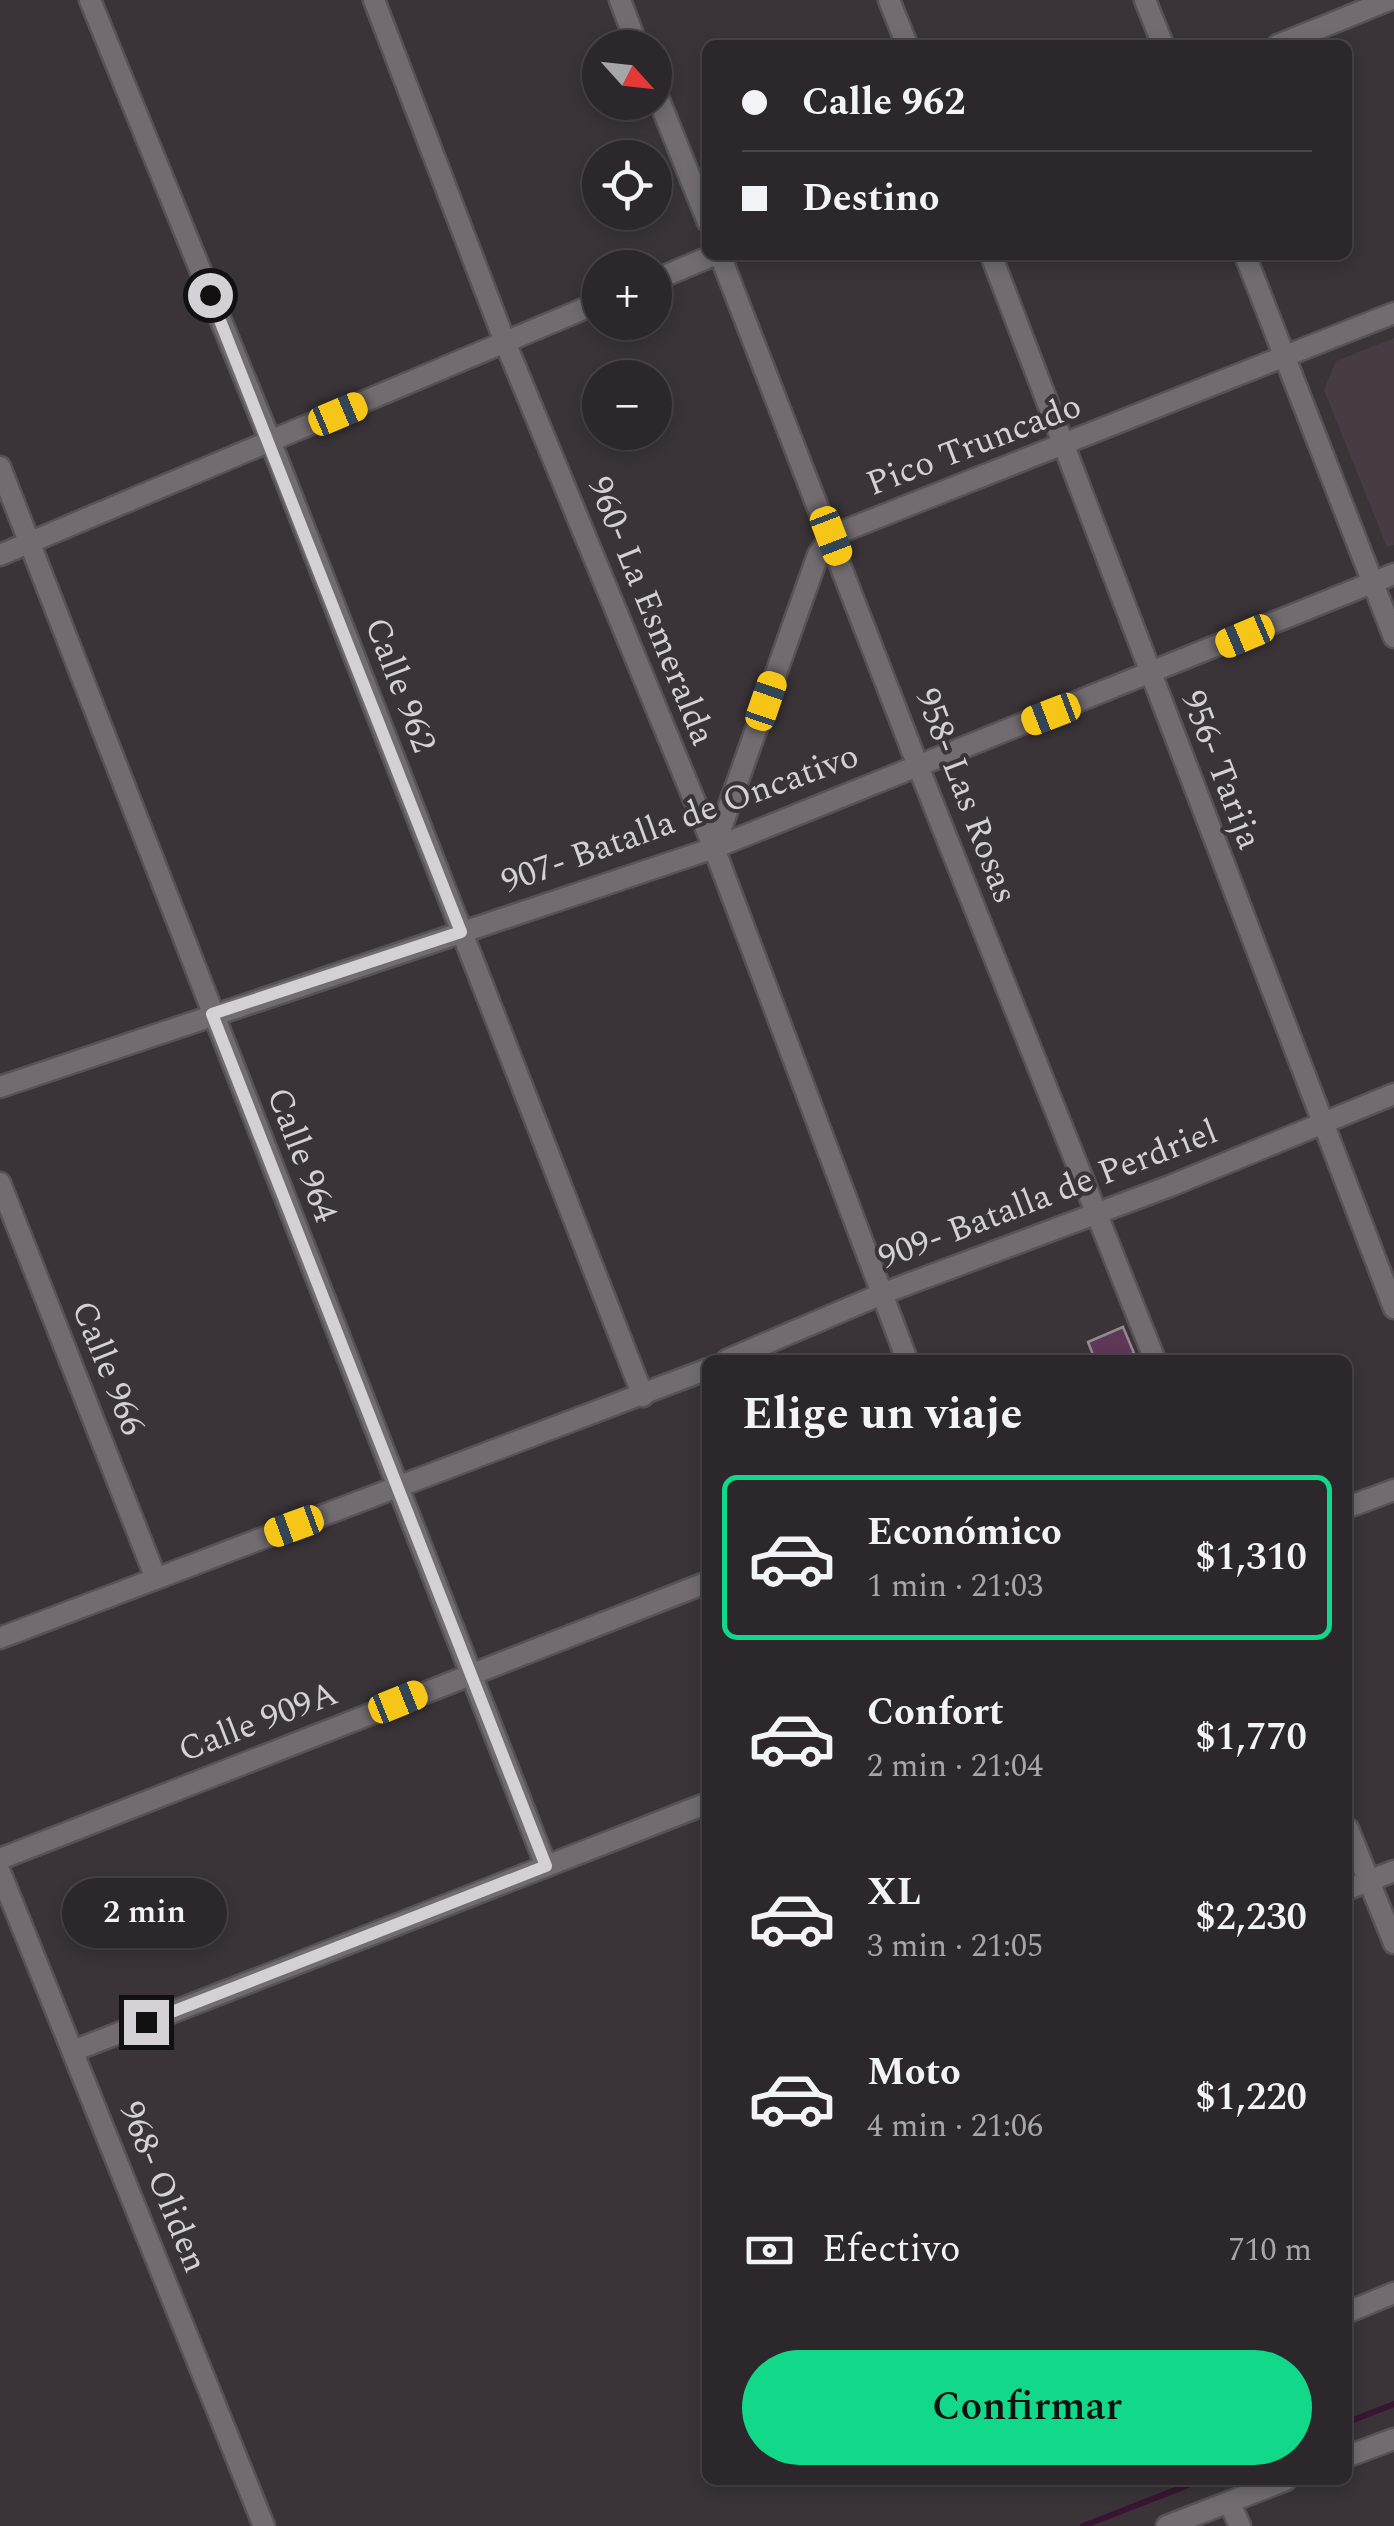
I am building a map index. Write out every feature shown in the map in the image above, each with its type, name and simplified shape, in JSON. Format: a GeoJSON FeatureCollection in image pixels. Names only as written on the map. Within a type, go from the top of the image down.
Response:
{"type":"FeatureCollection","features":[{"type":"Feature","properties":{"kind":"street","name":"Calle 962"},"geometry":{"type":"LineString","coordinates":[[90,0],[270,443],[643,1396]]}},
{"type":"Feature","properties":{"kind":"street","name":"960- La Esmeralda"},"geometry":{"type":"LineString","coordinates":[[374,0],[504,342],[714,848],[905,1355]]}},
{"type":"Feature","properties":{"kind":"street"},"geometry":{"type":"LineString","coordinates":[[620,0],[631,30]]}},
{"type":"Feature","properties":{"kind":"street"},"geometry":{"type":"LineString","coordinates":[[889,0],[905,40]]}},
{"type":"Feature","properties":{"kind":"street"},"geometry":{"type":"LineString","coordinates":[[1145,0],[1161,40]]}},
{"type":"Feature","properties":{"kind":"street"},"geometry":{"type":"LineString","coordinates":[[1290,40],[1389,0]]}},
{"type":"Feature","properties":{"kind":"street"},"geometry":{"type":"LineString","coordinates":[[667,120],[702,207]]}},
{"type":"Feature","properties":{"kind":"street"},"geometry":{"type":"LineString","coordinates":[[672,273],[705,260]]}},
{"type":"Feature","properties":{"kind":"street","name":"958- Las Rosas"},"geometry":{"type":"LineString","coordinates":[[719,260],[1153,1355]]}},
{"type":"Feature","properties":{"kind":"street","name":"956- Tarija"},"geometry":{"type":"LineString","coordinates":[[993,260],[1394,1308]]}},
{"type":"Feature","properties":{"kind":"street"},"geometry":{"type":"LineString","coordinates":[[1247,260],[1394,637]]}},
{"type":"Feature","properties":{"kind":"street"},"geometry":{"type":"LineString","coordinates":[[0,555],[582,310]]}},
{"type":"Feature","properties":{"kind":"street","name":"Pico Truncado"},"geometry":{"type":"LineString","coordinates":[[831,536],[1394,312]]}},
{"type":"Feature","properties":{"kind":"street","name":"Calle 964"},"geometry":{"type":"LineString","coordinates":[[0,467],[546,1866]]}},
{"type":"Feature","properties":{"kind":"street"},"geometry":{"type":"LineString","coordinates":[[714,848],[818,554],[831,536]]}},
{"type":"Feature","properties":{"kind":"street","name":"907- Batalla de Oncativo"},"geometry":{"type":"LineString","coordinates":[[0,1087],[714,848],[1150,676],[1394,574]]}},
{"type":"Feature","properties":{"kind":"street","name":"909- Batalla de Perdriel"},"geometry":{"type":"LineString","coordinates":[[740,1355],[884,1293],[1097,1214],[1394,1094]]}},
{"type":"Feature","properties":{"kind":"street","name":"Calle 966"},"geometry":{"type":"LineString","coordinates":[[0,1183],[155,1576]]}},
{"type":"Feature","properties":{"kind":"street"},"geometry":{"type":"LineString","coordinates":[[0,1638],[702,1371]]}},
{"type":"Feature","properties":{"kind":"street"},"geometry":{"type":"LineString","coordinates":[[1352,1506],[1394,1490]]}},
{"type":"Feature","properties":{"kind":"street","name":"Calle 909A"},"geometry":{"type":"LineString","coordinates":[[0,1858],[702,1584]]}},
{"type":"Feature","properties":{"kind":"street"},"geometry":{"type":"LineString","coordinates":[[73,2051],[702,1805]]}},
{"type":"Feature","properties":{"kind":"street"},"geometry":{"type":"LineString","coordinates":[[1352,1840],[1394,1943]]}},
{"type":"Feature","properties":{"kind":"street","name":"968- Oliden"},"geometry":{"type":"LineString","coordinates":[[0,1872],[264,2526]]}},
{"type":"Feature","properties":{"kind":"street"},"geometry":{"type":"LineString","coordinates":[[1352,1887],[1394,1872]]}},
{"type":"Feature","properties":{"kind":"street"},"geometry":{"type":"LineString","coordinates":[[1352,2310],[1394,2292]]}},
{"type":"Feature","properties":{"kind":"street"},"geometry":{"type":"LineString","coordinates":[[1352,2454],[1394,2438]]}},
{"type":"Feature","properties":{"kind":"street"},"geometry":{"type":"LineString","coordinates":[[1167,2526],[1273,2485]]}},
{"type":"Feature","properties":{"kind":"street"},"geometry":{"type":"LineString","coordinates":[[1229,2502],[1240,2526]]}},
{"type":"Feature","properties":{"kind":"shaded area"},"geometry":{"type":"Polygon","coordinates":[[[1394,338],[1394,545],[1387,547],[1324,390],[1336,361],[1394,338]]]}},
{"type":"Feature","properties":{"kind":"building"},"geometry":{"type":"Polygon","coordinates":[[[1123,1327],[1134,1353],[1093,1355],[1088,1342],[1123,1327]]]}},
{"type":"Feature","properties":{"kind":"waterway"},"geometry":{"type":"LineString","coordinates":[[1352,2420],[1394,2404]]}},
{"type":"Feature","properties":{"kind":"waterway"},"geometry":{"type":"LineString","coordinates":[[1083,2526],[1188,2485]]}},
{"type":"Feature","properties":{"kind":"route"},"geometry":{"type":"LineString","coordinates":[[146,2022],[546,1866],[212,1014],[461,932],[210,295]]}}]}
